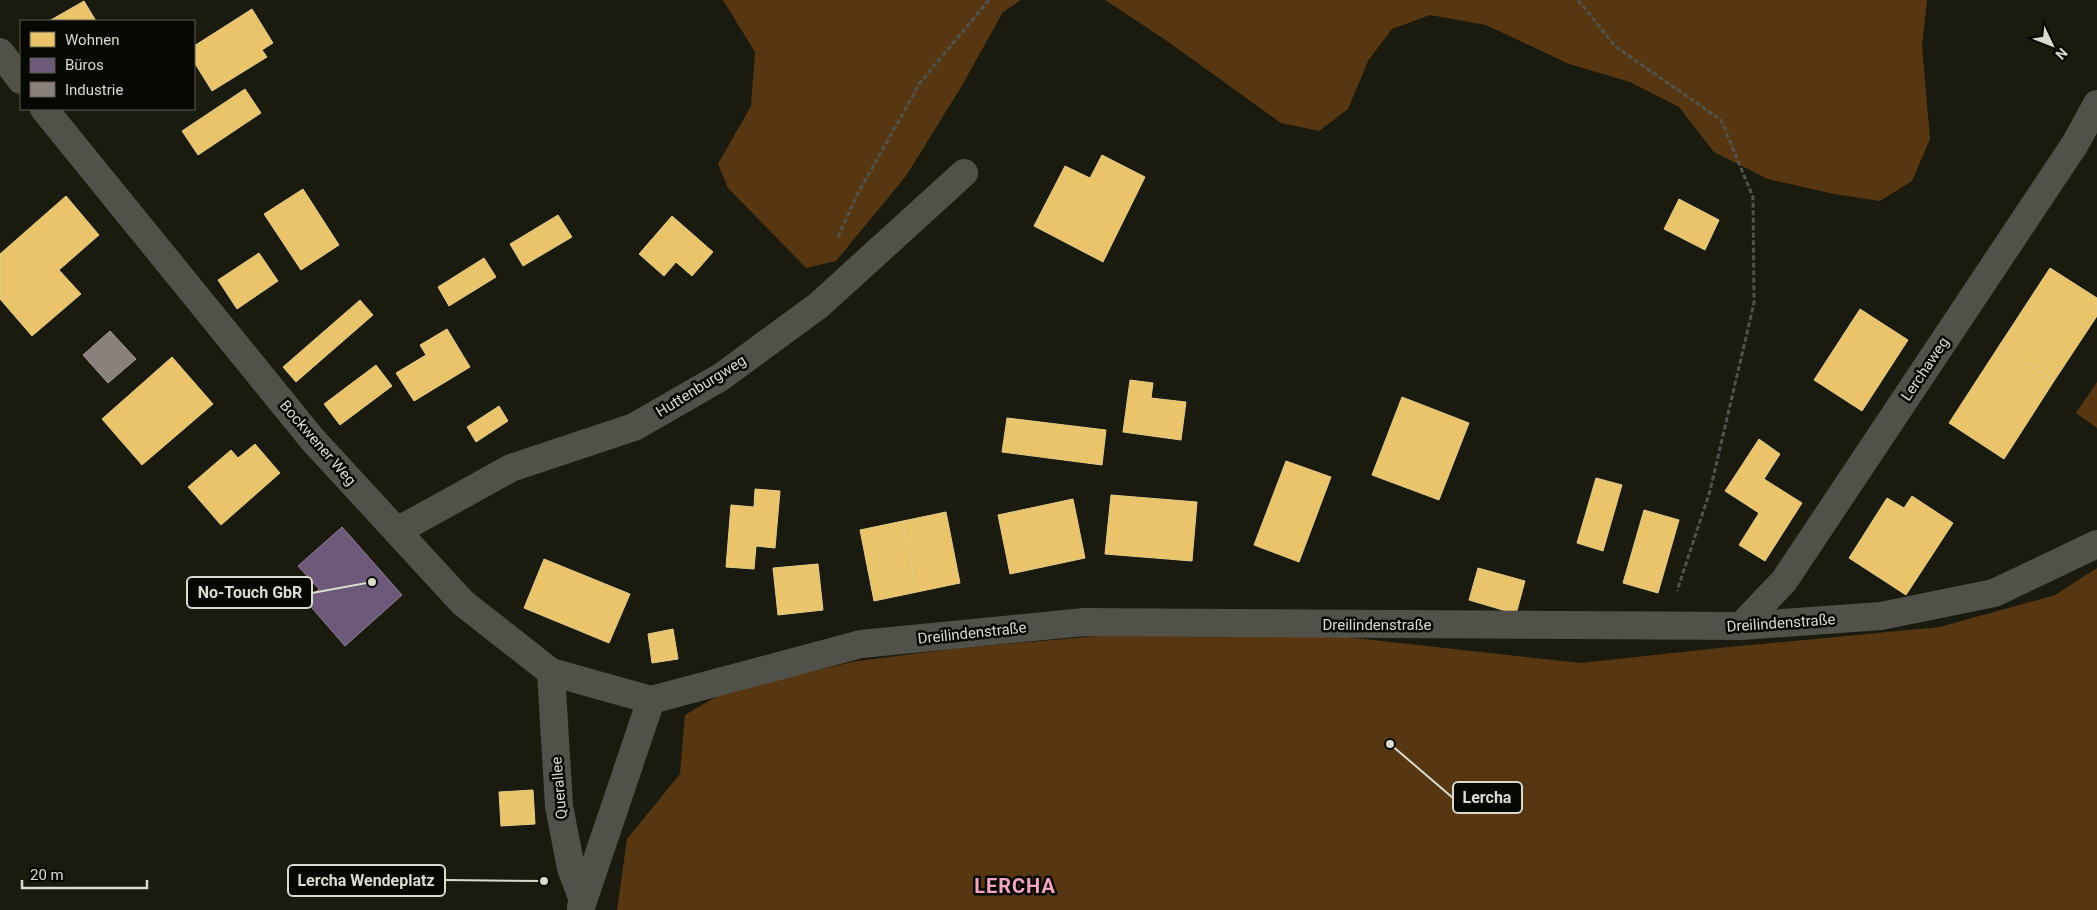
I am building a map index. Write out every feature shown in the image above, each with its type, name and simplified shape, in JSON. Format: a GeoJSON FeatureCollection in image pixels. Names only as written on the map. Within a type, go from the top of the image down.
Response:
{"type":"FeatureCollection","features":[{"type":"Feature","properties":{"kind":"street"},"geometry":{"type":"LineString","coordinates":[[0,52],[20,79]]}},
{"type":"Feature","properties":{"kind":"street","name":"Lerchaweg"},"geometry":{"type":"LineString","coordinates":[[1741,626],[1784,581],[2075,144],[2097,104]]}},
{"type":"Feature","properties":{"kind":"street","name":"Bockwener Weg"},"geometry":{"type":"LineString","coordinates":[[45,110],[312,439],[463,603],[551,672],[651,700]]}},
{"type":"Feature","properties":{"kind":"street","name":"Huttenburgweg"},"geometry":{"type":"LineString","coordinates":[[397,531],[511,468],[634,426],[721,377],[819,305],[964,173]]}},
{"type":"Feature","properties":{"kind":"street","name":"Dreilindenstraße"},"geometry":{"type":"LineString","coordinates":[[651,700],[861,644],[1084,622],[1666,627],[1741,626],[1882,616],[1994,593],[2097,544]]}},
{"type":"Feature","properties":{"kind":"street","name":"Querallee"},"geometry":{"type":"LineString","coordinates":[[551,672],[559,806],[571,868],[582,905]]}},
{"type":"Feature","properties":{"kind":"street","name":"Querallee"},"geometry":{"type":"LineString","coordinates":[[582,905],[651,700]]}},
{"type":"Feature","properties":{"kind":"path"},"geometry":{"type":"LineString","coordinates":[[835,244],[857,195],[920,83],[989,0]]}},
{"type":"Feature","properties":{"kind":"path"},"geometry":{"type":"LineString","coordinates":[[1578,0],[1616,47],[1721,120],[1753,198],[1754,303],[1710,491],[1666,627]]}},
{"type":"Feature","properties":{"kind":"shaded area"},"geometry":{"type":"Polygon","coordinates":[[[723,0],[1021,0],[1003,12],[960,89],[906,176],[836,261],[806,268],[728,188],[718,164],[751,106],[755,52],[723,0]]]}},
{"type":"Feature","properties":{"kind":"shaded area"},"geometry":{"type":"Polygon","coordinates":[[[1105,0],[1927,0],[1922,46],[1930,139],[1912,181],[1880,201],[1834,194],[1768,179],[1714,152],[1679,107],[1630,82],[1569,64],[1486,25],[1430,15],[1392,29],[1368,61],[1348,109],[1319,131],[1281,123],[1167,41],[1105,0]]]}},
{"type":"Feature","properties":{"kind":"shaded area"},"geometry":{"type":"Polygon","coordinates":[[[2097,382],[2097,428],[2076,413],[2097,382]]]}},
{"type":"Feature","properties":{"kind":"shaded area","name":"LERCHA"},"geometry":{"type":"Polygon","coordinates":[[[2097,568],[2097,910],[617,910],[627,839],[680,774],[685,715],[726,691],[857,661],[960,648],[1167,630],[1301,632],[1581,663],[1940,627],[2055,595],[2097,568]]]}},
{"type":"Feature","properties":{"kind":"building: Wohnen"},"geometry":{"type":"Polygon","coordinates":[[[84,1],[95,20],[51,20],[84,1]]]}},
{"type":"Feature","properties":{"kind":"building: Wohnen"},"geometry":{"type":"Polygon","coordinates":[[[252,9],[273,43],[262,50],[267,57],[212,91],[195,64],[195,45],[252,9]]]}},
{"type":"Feature","properties":{"kind":"building: Wohnen"},"geometry":{"type":"Polygon","coordinates":[[[245,89],[261,113],[198,155],[182,131],[245,89]]]}},
{"type":"Feature","properties":{"kind":"building: Wohnen"},"geometry":{"type":"Polygon","coordinates":[[[1102,155],[1145,177],[1103,262],[1034,226],[1065,166],[1090,178],[1102,155]]]}},
{"type":"Feature","properties":{"kind":"building: Wohnen"},"geometry":{"type":"Polygon","coordinates":[[[303,189],[339,245],[301,270],[264,214],[303,189]]]}},
{"type":"Feature","properties":{"kind":"building: Wohnen"},"geometry":{"type":"Polygon","coordinates":[[[66,196],[99,235],[59,270],[81,294],[32,336],[0,299],[0,254],[66,196]]]}},
{"type":"Feature","properties":{"kind":"building: Wohnen"},"geometry":{"type":"Polygon","coordinates":[[[1679,199],[1719,220],[1705,250],[1664,229],[1679,199]]]}},
{"type":"Feature","properties":{"kind":"building: Wohnen"},"geometry":{"type":"Polygon","coordinates":[[[558,215],[572,237],[523,266],[510,244],[558,215]]]}},
{"type":"Feature","properties":{"kind":"building: Wohnen"},"geometry":{"type":"Polygon","coordinates":[[[672,216],[713,252],[692,276],[676,262],[664,276],[639,254],[672,216]]]}},
{"type":"Feature","properties":{"kind":"building: Wohnen"},"geometry":{"type":"Polygon","coordinates":[[[259,253],[278,281],[237,309],[218,280],[259,253]]]}},
{"type":"Feature","properties":{"kind":"building: Wohnen"},"geometry":{"type":"Polygon","coordinates":[[[484,258],[496,277],[449,306],[438,287],[484,258]]]}},
{"type":"Feature","properties":{"kind":"building: Wohnen"},"geometry":{"type":"Polygon","coordinates":[[[2050,268],[2097,298],[2097,316],[2054,381],[1999,346],[2050,268]]]}},
{"type":"Feature","properties":{"kind":"building: Wohnen"},"geometry":{"type":"Polygon","coordinates":[[[360,300],[373,315],[296,382],[283,367],[360,300]]]}},
{"type":"Feature","properties":{"kind":"building: Wohnen"},"geometry":{"type":"Polygon","coordinates":[[[1860,309],[1908,340],[1862,411],[1814,380],[1860,309]]]}},
{"type":"Feature","properties":{"kind":"building: Wohnen"},"geometry":{"type":"Polygon","coordinates":[[[447,329],[470,367],[414,401],[396,373],[426,355],[420,345],[447,329]]]}},
{"type":"Feature","properties":{"kind":"building: Wohnen"},"geometry":{"type":"Polygon","coordinates":[[[1999,346],[2054,381],[2004,459],[1949,423],[1999,346]]]}},
{"type":"Feature","properties":{"kind":"building: Wohnen"},"geometry":{"type":"Polygon","coordinates":[[[172,357],[213,404],[142,465],[102,419],[172,357]]]}},
{"type":"Feature","properties":{"kind":"building: Wohnen"},"geometry":{"type":"Polygon","coordinates":[[[376,365],[392,386],[340,425],[324,404],[376,365]]]}},
{"type":"Feature","properties":{"kind":"building: Wohnen"},"geometry":{"type":"Polygon","coordinates":[[[1130,380],[1153,383],[1151,398],[1186,402],[1181,440],[1123,432],[1130,380]]]}},
{"type":"Feature","properties":{"kind":"building: Wohnen"},"geometry":{"type":"Polygon","coordinates":[[[1402,397],[1469,423],[1439,500],[1372,475],[1402,397]]]}},
{"type":"Feature","properties":{"kind":"building: Wohnen"},"geometry":{"type":"Polygon","coordinates":[[[499,406],[508,421],[476,442],[467,427],[499,406]]]}},
{"type":"Feature","properties":{"kind":"building: Wohnen"},"geometry":{"type":"Polygon","coordinates":[[[1007,418],[1106,430],[1102,465],[1002,452],[1007,418]]]}},
{"type":"Feature","properties":{"kind":"building: Wohnen"},"geometry":{"type":"Polygon","coordinates":[[[1759,439],[1780,454],[1764,479],[1802,503],[1765,561],[1739,545],[1759,513],[1725,491],[1759,439]]]}},
{"type":"Feature","properties":{"kind":"building: Wohnen"},"geometry":{"type":"Polygon","coordinates":[[[255,444],[280,473],[221,525],[188,487],[231,450],[238,458],[255,444]]]}},
{"type":"Feature","properties":{"kind":"building: Wohnen"},"geometry":{"type":"Polygon","coordinates":[[[1286,461],[1331,477],[1299,562],[1254,545],[1286,461]]]}},
{"type":"Feature","properties":{"kind":"building: Wohnen"},"geometry":{"type":"Polygon","coordinates":[[[1596,478],[1622,485],[1603,551],[1577,543],[1596,478]]]}},
{"type":"Feature","properties":{"kind":"building: Wohnen"},"geometry":{"type":"Polygon","coordinates":[[[755,489],[780,491],[775,548],[756,546],[754,569],[726,567],[731,505],[754,507],[755,489]]]}},
{"type":"Feature","properties":{"kind":"building: Wohnen"},"geometry":{"type":"Polygon","coordinates":[[[1111,495],[1197,502],[1192,561],[1105,554],[1111,495]]]}},
{"type":"Feature","properties":{"kind":"building: Wohnen"},"geometry":{"type":"Polygon","coordinates":[[[1912,496],[1953,523],[1906,595],[1849,558],[1887,498],[1904,508],[1912,496]]]}},
{"type":"Feature","properties":{"kind":"building: Wohnen"},"geometry":{"type":"Polygon","coordinates":[[[1073,499],[1085,558],[1010,574],[998,515],[1073,499]]]}},
{"type":"Feature","properties":{"kind":"building: Wohnen"},"geometry":{"type":"Polygon","coordinates":[[[1644,510],[1679,520],[1658,593],[1623,583],[1644,510]]]}},
{"type":"Feature","properties":{"kind":"building: Wohnen"},"geometry":{"type":"Polygon","coordinates":[[[946,512],[960,583],[917,592],[903,521],[946,512]]]}},
{"type":"Feature","properties":{"kind":"building: Wohnen"},"geometry":{"type":"Polygon","coordinates":[[[903,521],[917,592],[874,601],[860,530],[903,521]]]}},
{"type":"Feature","properties":{"kind":"building: Wohnen"},"geometry":{"type":"Polygon","coordinates":[[[544,559],[630,594],[609,643],[524,608],[544,559]]]}},
{"type":"Feature","properties":{"kind":"building: Wohnen"},"geometry":{"type":"Polygon","coordinates":[[[818,564],[823,610],[778,615],[773,568],[818,564]]]}},
{"type":"Feature","properties":{"kind":"building: Wohnen"},"geometry":{"type":"Polygon","coordinates":[[[1478,568],[1525,581],[1516,614],[1469,600],[1478,568]]]}},
{"type":"Feature","properties":{"kind":"building: Wohnen"},"geometry":{"type":"Polygon","coordinates":[[[673,629],[678,659],[652,663],[648,634],[673,629]]]}},
{"type":"Feature","properties":{"kind":"building: Wohnen"},"geometry":{"type":"Polygon","coordinates":[[[533,790],[535,824],[501,826],[499,792],[533,790]]]}},
{"type":"Feature","properties":{"kind":"building: Büros"},"geometry":{"type":"Polygon","coordinates":[[[342,527],[402,595],[345,646],[306,601],[319,589],[298,566],[342,527]]]}},
{"type":"Feature","properties":{"kind":"building: Industrie"},"geometry":{"type":"Polygon","coordinates":[[[110,331],[136,359],[108,383],[83,355],[110,331]]]}},
{"type":"Feature","properties":{"kind":"place","name":"No-Touch GbR"},"geometry":{"type":"Point","coordinates":[372,582]}},
{"type":"Feature","properties":{"kind":"place","name":"Lercha"},"geometry":{"type":"Point","coordinates":[1390,744]}},
{"type":"Feature","properties":{"kind":"place","name":"Lercha Wendeplatz"},"geometry":{"type":"Point","coordinates":[544,881]}},
{"type":"Feature","properties":{"kind":"district","name":"LERCHA"},"geometry":{"type":"Point","coordinates":[1015,886]}}]}
